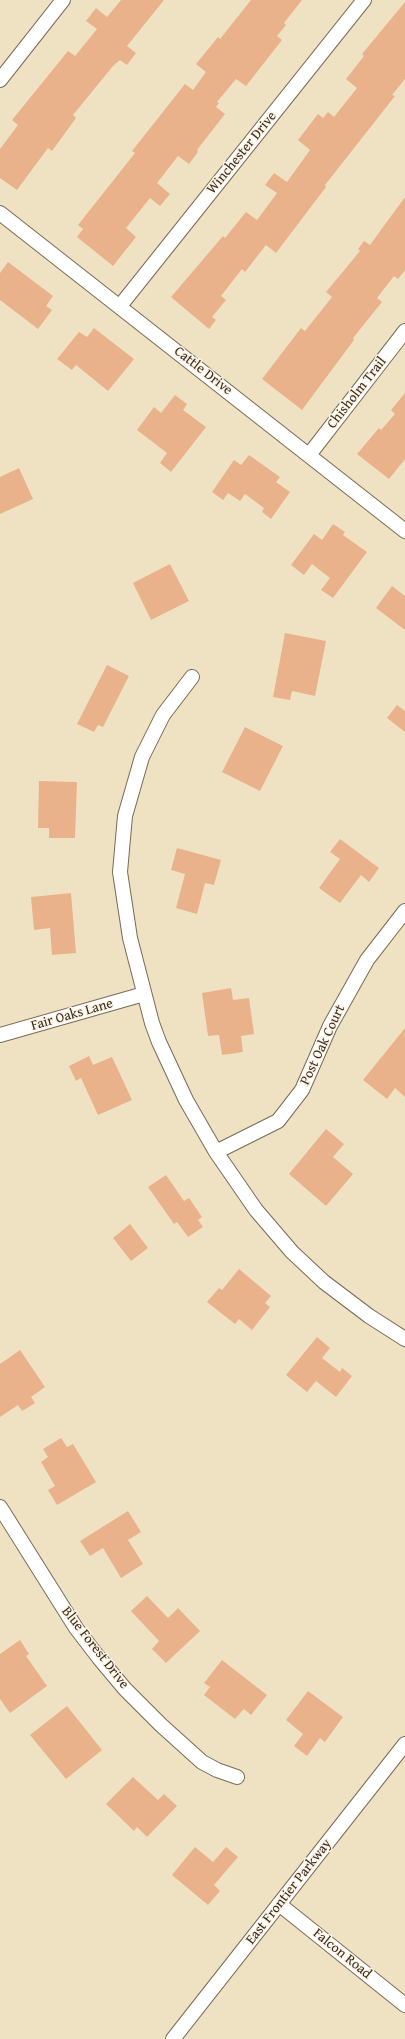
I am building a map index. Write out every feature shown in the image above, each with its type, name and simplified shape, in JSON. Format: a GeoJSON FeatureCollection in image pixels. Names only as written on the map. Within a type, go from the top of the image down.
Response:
{"type":"FeatureCollection","features":[{"type":"Feature","properties":{"kind":"street"},"geometry":{"type":"LineString","coordinates":[[0,80],[63,0]]}},
{"type":"Feature","properties":{"kind":"street","name":"Winchester Drive"},"geometry":{"type":"LineString","coordinates":[[120,306],[364,0]]}},
{"type":"Feature","properties":{"kind":"street","name":"Cattle Drive"},"geometry":{"type":"LineString","coordinates":[[0,213],[309,454],[405,531]]}},
{"type":"Feature","properties":{"kind":"street","name":"Chisholm Trail"},"geometry":{"type":"LineString","coordinates":[[309,454],[405,331]]}},
{"type":"Feature","properties":{"kind":"street"},"geometry":{"type":"LineString","coordinates":[[192,677],[163,715],[142,757],[125,816],[120,872],[130,938],[144,994],[159,1042],[174,1074],[216,1152],[256,1210],[305,1266],[348,1301],[405,1339]]}},
{"type":"Feature","properties":{"kind":"street","name":"Post Oak Court"},"geometry":{"type":"LineString","coordinates":[[216,1152],[278,1121],[302,1090],[330,1026],[367,960],[405,911]]}},
{"type":"Feature","properties":{"kind":"street","name":"Fair Oaks Lane"},"geometry":{"type":"LineString","coordinates":[[1,1035],[144,994]]}},
{"type":"Feature","properties":{"kind":"street","name":"Blue Forest Drive"},"geometry":{"type":"LineString","coordinates":[[0,1507],[76,1628],[125,1689],[161,1725],[202,1762],[217,1770],[237,1777]]}},
{"type":"Feature","properties":{"kind":"street","name":"East Frontier Parkway"},"geometry":{"type":"LineString","coordinates":[[173,2039],[405,1744]]}},
{"type":"Feature","properties":{"kind":"street","name":"Falcon Road"},"geometry":{"type":"LineString","coordinates":[[279,1904],[405,2005]]}},
{"type":"Feature","properties":{"kind":"building"},"geometry":{"type":"Polygon","coordinates":[[[121,0],[164,0],[127,46],[136,53],[127,65],[120,60],[113,66],[73,115],[76,118],[52,151],[48,148],[17,190],[0,178],[0,149],[18,125],[12,120],[68,51],[75,56],[97,29],[86,21],[96,8],[107,17],[121,0]]]}},
{"type":"Feature","properties":{"kind":"building"},"geometry":{"type":"Polygon","coordinates":[[[251,0],[302,0],[284,23],[286,25],[277,36],[282,40],[246,86],[236,79],[217,102],[219,103],[216,107],[225,114],[197,150],[198,152],[189,164],[178,156],[157,183],[170,194],[160,206],[150,198],[126,228],[136,237],[113,266],[77,237],[83,229],[78,225],[135,153],[132,151],[185,84],[193,90],[206,72],[196,64],[218,37],[220,39],[251,0]]]}},
{"type":"Feature","properties":{"kind":"building"},"geometry":{"type":"Polygon","coordinates":[[[405,2],[405,79],[392,95],[395,96],[325,185],[326,187],[276,253],[266,245],[245,272],[242,269],[221,296],[226,300],[212,317],[216,320],[209,329],[171,297],[223,236],[225,238],[246,212],[257,220],[277,193],[265,185],[274,173],[287,182],[310,150],[298,140],[318,114],[323,118],[328,112],[334,117],[357,88],[346,79],[364,56],[362,54],[405,2]]]}},
{"type":"Feature","properties":{"kind":"building"},"geometry":{"type":"Polygon","coordinates":[[[405,197],[405,270],[398,279],[394,276],[377,298],[382,302],[353,338],[354,340],[302,410],[262,379],[301,328],[305,331],[332,297],[326,292],[360,251],[358,249],[364,241],[370,245],[405,197]]]}},
{"type":"Feature","properties":{"kind":"building"},"geometry":{"type":"Polygon","coordinates":[[[8,262],[53,296],[46,306],[52,310],[38,329],[0,300],[0,273],[8,262]]]}},
{"type":"Feature","properties":{"kind":"building"},"geometry":{"type":"Polygon","coordinates":[[[94,328],[134,359],[108,391],[76,365],[72,370],[57,359],[79,332],[87,337],[94,328]]]}},
{"type":"Feature","properties":{"kind":"building"},"geometry":{"type":"Polygon","coordinates":[[[405,393],[405,459],[389,479],[357,454],[379,428],[381,430],[395,414],[391,410],[405,393]]]}},
{"type":"Feature","properties":{"kind":"building"},"geometry":{"type":"Polygon","coordinates":[[[175,395],[187,404],[183,410],[206,427],[171,472],[160,463],[167,453],[137,430],[154,407],[161,413],[175,395]]]}},
{"type":"Feature","properties":{"kind":"building"},"geometry":{"type":"Polygon","coordinates":[[[249,455],[280,477],[276,482],[290,492],[271,519],[262,512],[264,508],[245,494],[240,501],[228,493],[223,500],[212,492],[234,460],[241,465],[249,455]]]}},
{"type":"Feature","properties":{"kind":"building"},"geometry":{"type":"Polygon","coordinates":[[[19,468],[33,499],[0,514],[0,477],[19,468]]]}},
{"type":"Feature","properties":{"kind":"building"},"geometry":{"type":"Polygon","coordinates":[[[333,524],[345,532],[343,535],[367,552],[333,598],[321,590],[330,578],[312,564],[304,575],[291,565],[314,534],[322,540],[333,524]]]}},
{"type":"Feature","properties":{"kind":"building"},"geometry":{"type":"Polygon","coordinates":[[[170,564],[189,601],[151,620],[133,583],[170,564]]]}},
{"type":"Feature","properties":{"kind":"building"},"geometry":{"type":"Polygon","coordinates":[[[392,586],[405,596],[405,630],[376,608],[392,586]]]}},
{"type":"Feature","properties":{"kind":"building"},"geometry":{"type":"Polygon","coordinates":[[[285,633],[326,641],[315,696],[292,691],[290,700],[273,697],[285,633]]]}},
{"type":"Feature","properties":{"kind":"building"},"geometry":{"type":"Polygon","coordinates":[[[107,665],[129,676],[103,727],[98,725],[94,732],[77,724],[107,665]]]}},
{"type":"Feature","properties":{"kind":"building"},"geometry":{"type":"Polygon","coordinates":[[[397,705],[405,711],[405,732],[387,718],[397,705]]]}},
{"type":"Feature","properties":{"kind":"building"},"geometry":{"type":"Polygon","coordinates":[[[245,727],[283,746],[260,791],[222,772],[245,727]]]}},
{"type":"Feature","properties":{"kind":"building"},"geometry":{"type":"Polygon","coordinates":[[[39,781],[77,782],[75,838],[49,838],[49,828],[38,828],[39,781]]]}},
{"type":"Feature","properties":{"kind":"building"},"geometry":{"type":"Polygon","coordinates":[[[340,839],[379,868],[369,882],[361,875],[340,903],[319,888],[340,859],[330,852],[340,839]]]}},
{"type":"Feature","properties":{"kind":"building"},"geometry":{"type":"Polygon","coordinates":[[[177,848],[221,860],[214,885],[205,883],[197,914],[176,908],[185,874],[171,870],[177,848]]]}},
{"type":"Feature","properties":{"kind":"building"},"geometry":{"type":"Polygon","coordinates":[[[71,893],[76,953],[52,955],[50,928],[34,930],[31,897],[71,893]]]}},
{"type":"Feature","properties":{"kind":"building"},"geometry":{"type":"Polygon","coordinates":[[[231,988],[233,1000],[249,998],[254,1034],[241,1036],[243,1052],[222,1055],[219,1035],[208,1036],[202,993],[231,988]]]}},
{"type":"Feature","properties":{"kind":"building"},"geometry":{"type":"Polygon","coordinates":[[[405,1028],[405,1097],[395,1088],[387,1099],[363,1080],[405,1028]]]}},
{"type":"Feature","properties":{"kind":"building"},"geometry":{"type":"Polygon","coordinates":[[[89,1056],[93,1065],[112,1057],[132,1100],[98,1115],[81,1078],[76,1081],[69,1066],[89,1056]]]}},
{"type":"Feature","properties":{"kind":"building"},"geometry":{"type":"Polygon","coordinates":[[[326,1129],[344,1144],[333,1157],[353,1174],[326,1206],[289,1174],[326,1129]]]}},
{"type":"Feature","properties":{"kind":"building"},"geometry":{"type":"Polygon","coordinates":[[[166,1175],[184,1201],[189,1198],[202,1217],[198,1220],[203,1227],[188,1237],[177,1222],[174,1224],[148,1187],[166,1175]]]}},
{"type":"Feature","properties":{"kind":"building"},"geometry":{"type":"Polygon","coordinates":[[[130,1224],[148,1248],[131,1261],[113,1238],[130,1224]]]}},
{"type":"Feature","properties":{"kind":"building"},"geometry":{"type":"Polygon","coordinates":[[[239,1269],[271,1296],[265,1303],[270,1307],[252,1330],[239,1319],[235,1324],[207,1302],[219,1288],[222,1290],[239,1269]]]}},
{"type":"Feature","properties":{"kind":"building"},"geometry":{"type":"Polygon","coordinates":[[[317,1337],[330,1348],[322,1358],[340,1372],[342,1368],[352,1376],[336,1397],[316,1381],[307,1392],[286,1375],[317,1337]]]}},
{"type":"Feature","properties":{"kind":"building"},"geometry":{"type":"Polygon","coordinates":[[[20,1350],[45,1387],[31,1397],[35,1403],[22,1411],[18,1405],[0,1417],[0,1364],[20,1350]]]}},
{"type":"Feature","properties":{"kind":"building"},"geometry":{"type":"Polygon","coordinates":[[[61,1438],[67,1447],[73,1444],[96,1482],[57,1505],[48,1490],[55,1486],[41,1462],[48,1457],[43,1449],[61,1438]]]}},
{"type":"Feature","properties":{"kind":"building"},"geometry":{"type":"Polygon","coordinates":[[[128,1511],[141,1532],[128,1540],[143,1564],[121,1578],[103,1548],[90,1556],[80,1541],[128,1511]]]}},
{"type":"Feature","properties":{"kind":"building"},"geometry":{"type":"Polygon","coordinates":[[[147,1596],[168,1618],[178,1608],[200,1631],[166,1663],[152,1649],[159,1641],[131,1611],[147,1596]]]}},
{"type":"Feature","properties":{"kind":"building"},"geometry":{"type":"Polygon","coordinates":[[[20,1640],[29,1654],[26,1656],[47,1686],[10,1713],[0,1699],[0,1654],[20,1640]]]}},
{"type":"Feature","properties":{"kind":"building"},"geometry":{"type":"Polygon","coordinates":[[[222,1660],[267,1695],[251,1715],[244,1709],[235,1719],[204,1695],[210,1687],[204,1683],[222,1660]]]}},
{"type":"Feature","properties":{"kind":"building"},"geometry":{"type":"Polygon","coordinates":[[[308,1691],[343,1717],[325,1742],[320,1738],[307,1756],[294,1746],[303,1734],[286,1720],[308,1691]]]}},
{"type":"Feature","properties":{"kind":"building"},"geometry":{"type":"Polygon","coordinates":[[[67,1706],[102,1750],[66,1779],[30,1735],[67,1706]]]}},
{"type":"Feature","properties":{"kind":"building"},"geometry":{"type":"Polygon","coordinates":[[[133,1777],[158,1800],[164,1794],[177,1806],[147,1837],[137,1827],[134,1831],[106,1804],[133,1777]]]}},
{"type":"Feature","properties":{"kind":"building"},"geometry":{"type":"Polygon","coordinates":[[[195,1847],[213,1862],[226,1847],[238,1857],[214,1885],[220,1891],[208,1905],[172,1875],[195,1847]]]}}]}
